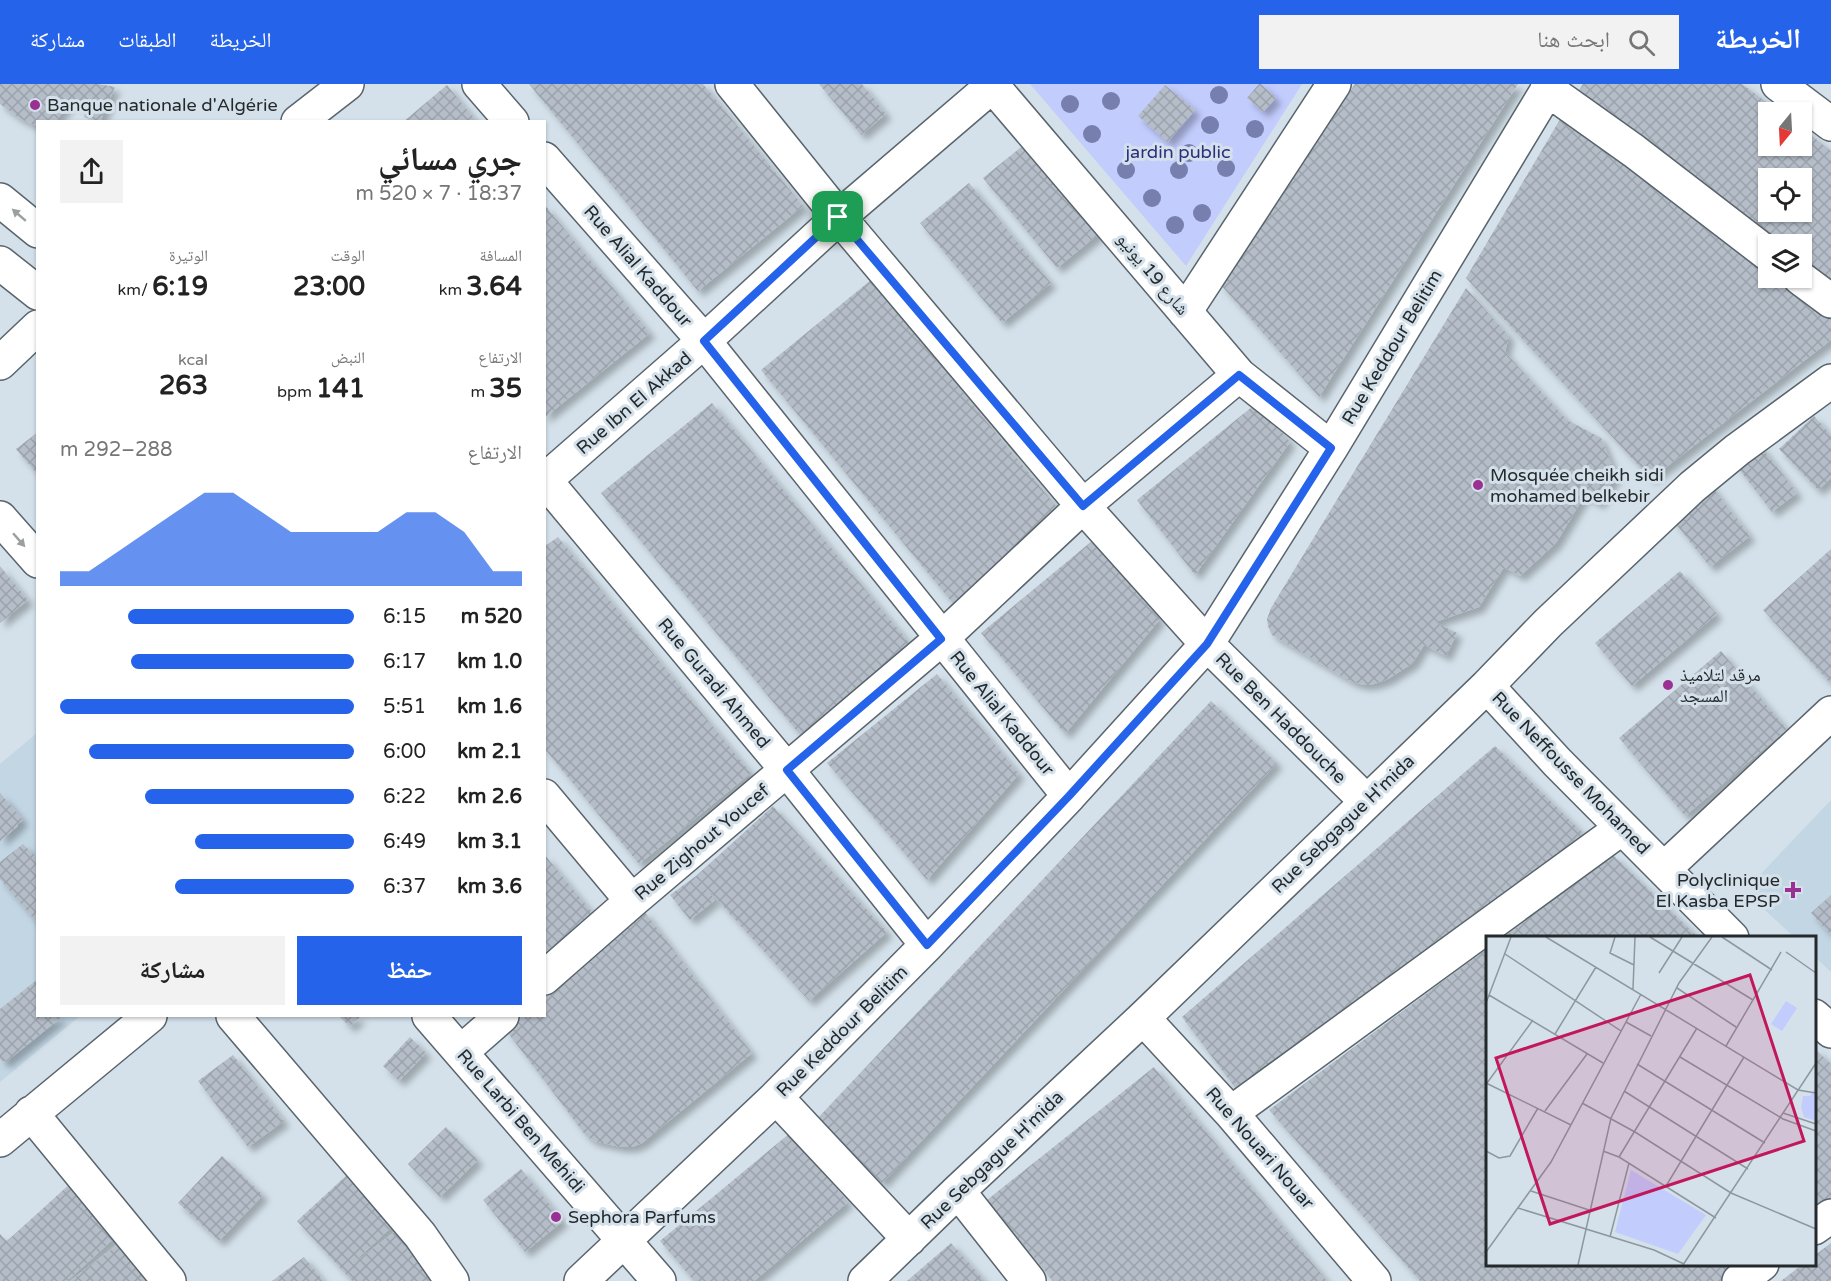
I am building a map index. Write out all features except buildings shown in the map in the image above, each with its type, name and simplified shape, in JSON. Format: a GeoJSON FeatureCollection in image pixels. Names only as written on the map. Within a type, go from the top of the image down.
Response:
{"type":"FeatureCollection","features":[{"type":"Feature","properties":{"kind":"street"},"geometry":{"type":"LineString","coordinates":[[301,120],[347,84]]}},
{"type":"Feature","properties":{"kind":"street"},"geometry":{"type":"LineString","coordinates":[[479,84],[510,120]]}},
{"type":"Feature","properties":{"kind":"street","name":"Rue Ben Haddouche"},"geometry":{"type":"LineString","coordinates":[[732,84],[838,217],[1083,506],[1207,644],[1366,801]]}},
{"type":"Feature","properties":{"kind":"street"},"geometry":{"type":"LineString","coordinates":[[1185,312],[1334,84]]}},
{"type":"Feature","properties":{"kind":"street"},"geometry":{"type":"LineString","coordinates":[[1778,84],[1831,124]]}},
{"type":"Feature","properties":{"kind":"street","name":"Rue Ibn El Akkad"},"geometry":{"type":"LineString","coordinates":[[546,479],[704,341],[838,217],[992,85]]}},
{"type":"Feature","properties":{"kind":"street","name":"شارع 19 يونيو"},"geometry":{"type":"LineString","coordinates":[[992,85],[1239,375],[1331,448]]}},
{"type":"Feature","properties":{"kind":"street"},"geometry":{"type":"LineString","coordinates":[[1549,87],[1758,246]]}},
{"type":"Feature","properties":{"kind":"street","name":"Rue Keddour Belitim"},"geometry":{"type":"LineString","coordinates":[[581,1281],[777,1097],[927,945],[1069,796],[1207,644],[1331,448],[1549,87]]}},
{"type":"Feature","properties":{"kind":"street","name":"Rue Alial Kaddour"},"geometry":{"type":"LineString","coordinates":[[546,161],[704,341],[1069,796]]}},
{"type":"Feature","properties":{"kind":"street"},"geometry":{"type":"LineString","coordinates":[[0,200],[36,229]]}},
{"type":"Feature","properties":{"kind":"street"},"geometry":{"type":"LineString","coordinates":[[0,263],[36,291]]}},
{"type":"Feature","properties":{"kind":"street"},"geometry":{"type":"LineString","coordinates":[[1812,287],[1831,301]]}},
{"type":"Feature","properties":{"kind":"street"},"geometry":{"type":"LineString","coordinates":[[0,363],[36,329]]}},
{"type":"Feature","properties":{"kind":"street","name":"Rue Zighout Youcef"},"geometry":{"type":"LineString","coordinates":[[546,976],[941,639],[1083,506],[1239,375]]}},
{"type":"Feature","properties":{"kind":"street","name":"Rue Sebgague H'mida"},"geometry":{"type":"LineString","coordinates":[[865,1281],[1143,1018],[1487,686],[1548,623],[1692,488],[1737,450],[1831,381]]}},
{"type":"Feature","properties":{"kind":"street","name":"Rue Guradi Ahmed"},"geometry":{"type":"LineString","coordinates":[[546,481],[787,770],[927,945]]}},
{"type":"Feature","properties":{"kind":"street"},"geometry":{"type":"LineString","coordinates":[[0,518],[36,559]]}},
{"type":"Feature","properties":{"kind":"street","name":"Rue Neffousse Mohamed"},"geometry":{"type":"LineString","coordinates":[[1487,686],[1557,762],[1730,936]]}},
{"type":"Feature","properties":{"kind":"street"},"geometry":{"type":"LineString","coordinates":[[1664,869],[1831,713]]}},
{"type":"Feature","properties":{"kind":"street"},"geometry":{"type":"LineString","coordinates":[[546,798],[632,901]]}},
{"type":"Feature","properties":{"kind":"street"},"geometry":{"type":"LineString","coordinates":[[1231,1113],[1623,828]]}},
{"type":"Feature","properties":{"kind":"street"},"geometry":{"type":"LineString","coordinates":[[0,1140],[149,1017]]}},
{"type":"Feature","properties":{"kind":"street"},"geometry":{"type":"LineString","coordinates":[[233,1017],[420,1234],[452,1281]]}},
{"type":"Feature","properties":{"kind":"street","name":"Rue Larbi Ben Mehidi"},"geometry":{"type":"LineString","coordinates":[[430,1017],[659,1281]]}},
{"type":"Feature","properties":{"kind":"street"},"geometry":{"type":"LineString","coordinates":[[460,1052],[501,1017]]}},
{"type":"Feature","properties":{"kind":"street"},"geometry":{"type":"LineString","coordinates":[[1816,1017],[1831,1032]]}},
{"type":"Feature","properties":{"kind":"street","name":"Rue Nouari Nouar"},"geometry":{"type":"LineString","coordinates":[[1143,1018],[1231,1113],[1374,1281]]}},
{"type":"Feature","properties":{"kind":"street"},"geometry":{"type":"LineString","coordinates":[[777,1097],[909,1239]]}},
{"type":"Feature","properties":{"kind":"street"},"geometry":{"type":"LineString","coordinates":[[31,1113],[169,1281]]}},
{"type":"Feature","properties":{"kind":"street"},"geometry":{"type":"LineString","coordinates":[[958,1191],[1029,1281]]}},
{"type":"Feature","properties":{"kind":"street"},"geometry":{"type":"LineString","coordinates":[[1816,1227],[1831,1216]]}},
{"type":"Feature","properties":{"kind":"street"},"geometry":{"type":"LineString","coordinates":[[1739,1281],[1759,1266]]}},
{"type":"Feature","properties":{"kind":"shaded area"},"geometry":{"type":"Polygon","coordinates":[[[36,734],[36,1017],[79,1017],[0,1082],[0,764],[36,734]]]}},
{"type":"Feature","properties":{"kind":"shaded area","name":"Polyclinique El Kasba EPSP"},"geometry":{"type":"Polygon","coordinates":[[[1831,800],[1831,972],[1816,958],[1816,936],[1793,936],[1755,901],[1757,878],[1831,800]]]}},
{"type":"Feature","properties":{"kind":"green space","name":"jardin public"},"geometry":{"type":"Polygon","coordinates":[[[1030,84],[1302,84],[1186,266],[1030,84]]]}},
{"type":"Feature","properties":{"kind":"place","name":"Banque nationale d'Algérie"},"geometry":{"type":"Point","coordinates":[35,105]}},
{"type":"Feature","properties":{"kind":"place","name":"Mosquée cheikh sidi mohamed belkebir"},"geometry":{"type":"Point","coordinates":[1478,485]}},
{"type":"Feature","properties":{"kind":"place","name":"مرقد لتلاميذ المسجد"},"geometry":{"type":"Point","coordinates":[1668,685]}},
{"type":"Feature","properties":{"kind":"place","name":"Polyclinique El Kasba EPSP"},"geometry":{"type":"Point","coordinates":[1793,890]}},
{"type":"Feature","properties":{"kind":"place","name":"Sephora Parfums"},"geometry":{"type":"Point","coordinates":[556,1217]}},
{"type":"Feature","properties":{"kind":"route"},"geometry":{"type":"LineString","coordinates":[[838,217],[1083,506],[1239,375],[1331,448],[1207,644],[1069,796],[927,945],[787,770],[941,639],[704,341],[838,217]]}}]}
